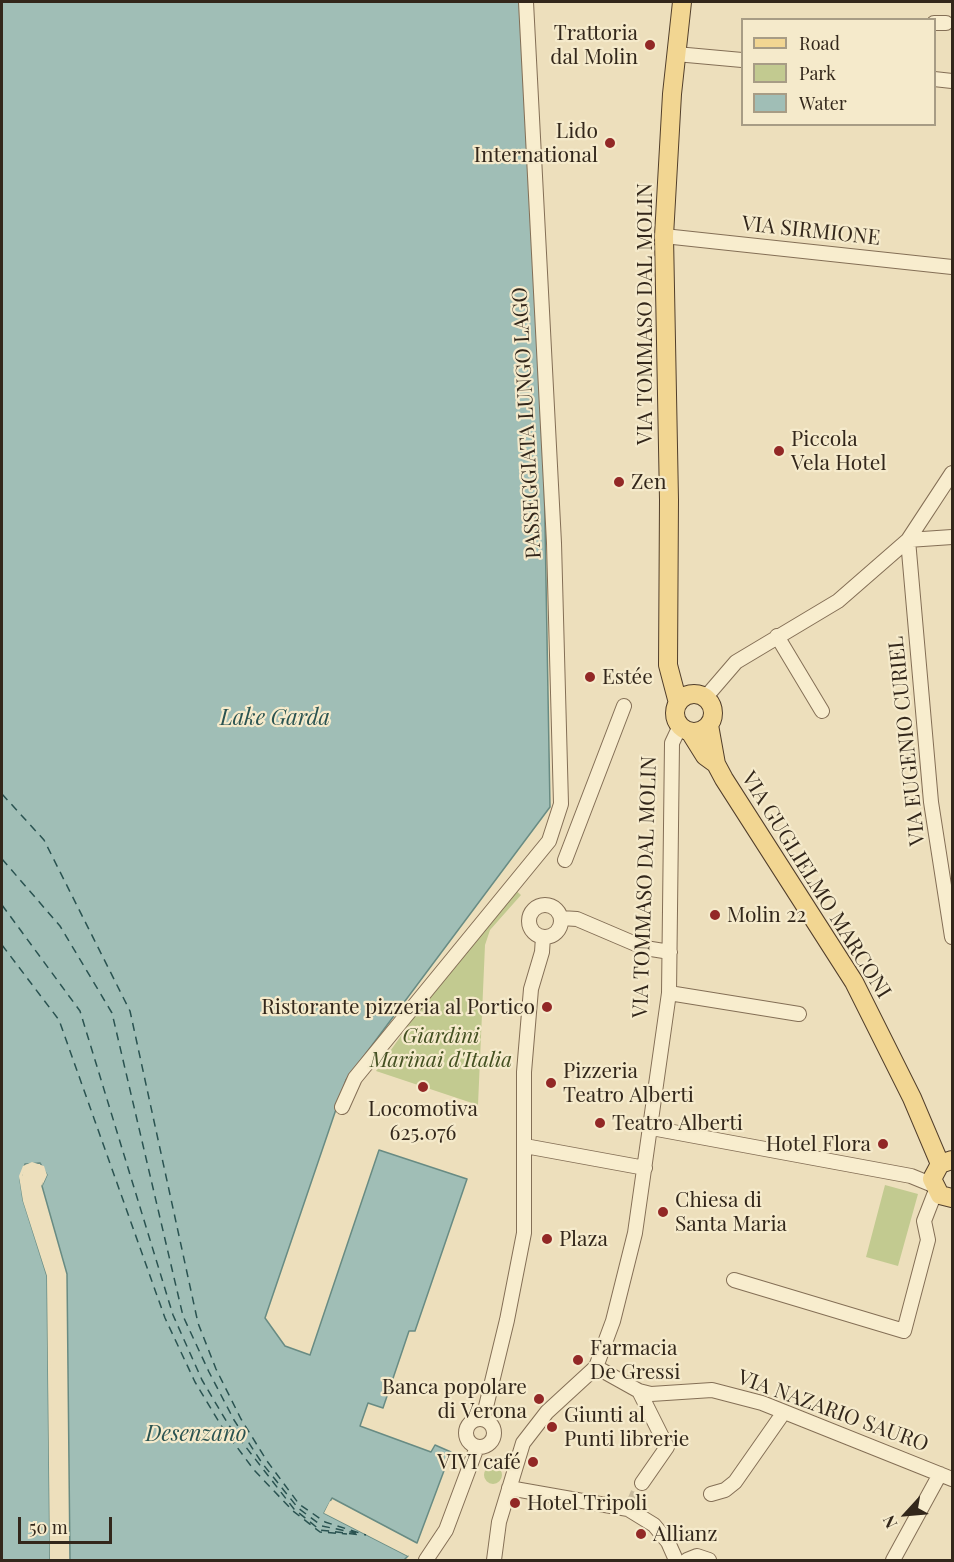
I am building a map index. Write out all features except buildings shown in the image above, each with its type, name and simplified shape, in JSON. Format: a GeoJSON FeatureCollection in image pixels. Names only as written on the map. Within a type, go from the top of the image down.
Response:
{"type":"FeatureCollection","features":[{"type":"Feature","properties":{"kind":"main road","name":"VIA TOMMASO DAL MOLIN"},"geometry":{"type":"LineString","coordinates":[[682,2],[676,54],[664,236],[669,628],[677,662],[692,698]]}},
{"type":"Feature","properties":{"kind":"main road"},"geometry":{"type":"LineString","coordinates":[[685,729],[700,731],[709,725],[712,708],[692,698],[675,715],[685,729],[705,756],[716,765]]}},
{"type":"Feature","properties":{"kind":"main road","name":"VIA GUGLIELMO MARCONI"},"geometry":{"type":"LineString","coordinates":[[709,725],[716,765],[748,819],[783,868],[854,982],[946,1162],[933,1173],[945,1194]]}},
{"type":"Feature","properties":{"kind":"street","name":"PASSEGGIATA LUNGO LAGO"},"geometry":{"type":"LineString","coordinates":[[526,2],[560,714],[561,804],[549,841]]}},
{"type":"Feature","properties":{"kind":"street"},"geometry":{"type":"LineString","coordinates":[[676,54],[741,60]]}},
{"type":"Feature","properties":{"kind":"street"},"geometry":{"type":"LineString","coordinates":[[936,79],[952,81]]}},
{"type":"Feature","properties":{"kind":"street","name":"VIA SIRMIONE"},"geometry":{"type":"LineString","coordinates":[[664,236],[952,267]]}},
{"type":"Feature","properties":{"kind":"street"},"geometry":{"type":"LineString","coordinates":[[692,698],[736,662],[838,600],[908,540],[952,473]]}},
{"type":"Feature","properties":{"kind":"street"},"geometry":{"type":"LineString","coordinates":[[908,540],[952,537]]}},
{"type":"Feature","properties":{"kind":"street","name":"VIA EUGENIO CURIEL"},"geometry":{"type":"LineString","coordinates":[[908,540],[932,802],[947,858],[952,937]]}},
{"type":"Feature","properties":{"kind":"street"},"geometry":{"type":"LineString","coordinates":[[777,636],[822,711]]}},
{"type":"Feature","properties":{"kind":"street"},"geometry":{"type":"LineString","coordinates":[[342,1107],[355,1078],[549,841],[567,855],[624,706]]}},
{"type":"Feature","properties":{"kind":"street","name":"VIA TOMMASO DAL MOLIN"},"geometry":{"type":"LineString","coordinates":[[596,1367],[613,1321],[635,1233],[645,1168],[669,993],[672,743],[685,729]]}},
{"type":"Feature","properties":{"kind":"street"},"geometry":{"type":"LineString","coordinates":[[539,906],[550,906],[561,918],[560,927],[555,933],[543,937],[530,927],[532,911],[539,906]]}},
{"type":"Feature","properties":{"kind":"street"},"geometry":{"type":"LineString","coordinates":[[561,918],[577,919],[645,948],[670,952]]}},
{"type":"Feature","properties":{"kind":"street"},"geometry":{"type":"LineString","coordinates":[[483,1419],[507,1320],[524,1233],[523,1102],[527,1039],[531,988],[542,952],[543,937]]}},
{"type":"Feature","properties":{"kind":"street"},"geometry":{"type":"LineString","coordinates":[[669,993],[799,1014]]}},
{"type":"Feature","properties":{"kind":"street"},"geometry":{"type":"LineString","coordinates":[[650,1122],[657,1129],[911,1176],[945,1194],[924,1221],[928,1240],[904,1331],[734,1280]]}},
{"type":"Feature","properties":{"kind":"street"},"geometry":{"type":"LineString","coordinates":[[525,1146],[645,1168]]}},
{"type":"Feature","properties":{"kind":"street"},"geometry":{"type":"LineString","coordinates":[[494,1560],[499,1522],[523,1443],[547,1413],[596,1367]]}},
{"type":"Feature","properties":{"kind":"street","name":"VIA NAZARIO SAURO"},"geometry":{"type":"LineString","coordinates":[[596,1367],[639,1391],[651,1394],[712,1390],[784,1412],[946,1477]]}},
{"type":"Feature","properties":{"kind":"street"},"geometry":{"type":"LineString","coordinates":[[639,1391],[667,1447],[643,1481]]}},
{"type":"Feature","properties":{"kind":"street"},"geometry":{"type":"LineString","coordinates":[[711,1494],[725,1490],[735,1482],[784,1412]]}},
{"type":"Feature","properties":{"kind":"street"},"geometry":{"type":"LineString","coordinates":[[483,1419],[490,1424],[494,1436],[485,1446],[477,1447],[467,1438],[466,1430],[472,1421],[483,1419]]}},
{"type":"Feature","properties":{"kind":"street"},"geometry":{"type":"LineString","coordinates":[[426,1560],[446,1530],[477,1447]]}},
{"type":"Feature","properties":{"kind":"street"},"geometry":{"type":"LineString","coordinates":[[893,1560],[946,1477]]}},
{"type":"Feature","properties":{"kind":"street"},"geometry":{"type":"LineString","coordinates":[[509,1488],[632,1508],[654,1525],[668,1542],[676,1560]]}},
{"type":"Feature","properties":{"kind":"street"},"geometry":{"type":"LineString","coordinates":[[687,1560],[697,1556],[709,1560]]}},
{"type":"Feature","properties":{"kind":"green space","name":"Giardini Marinai d'Italia"},"geometry":{"type":"Polygon","coordinates":[[[513,888],[521,895],[490,930],[485,945],[478,1105],[376,1071],[447,971],[513,888]]]}},
{"type":"Feature","properties":{"kind":"green space"},"geometry":{"type":"Polygon","coordinates":[[[885,1185],[918,1194],[898,1266],[866,1257],[885,1185]]]}},
{"type":"Feature","properties":{"kind":"green space"},"geometry":{"type":"Polygon","coordinates":[[[489,1466],[497,1466],[502,1471],[500,1482],[489,1484],[484,1479],[484,1471],[489,1466]]]}},
{"type":"Feature","properties":{"kind":"water","name":"Lake Garda"},"geometry":{"type":"Polygon","coordinates":[[[2,2],[524,2],[541,298],[550,807],[346,1080],[265,1318],[285,1346],[310,1355],[379,1150],[467,1179],[415,1331],[409,1331],[383,1408],[368,1403],[360,1426],[431,1452],[435,1445],[451,1452],[417,1543],[332,1498],[324,1513],[408,1556],[404,1560],[70,1560],[67,1274],[42,1186],[47,1175],[40,1163],[25,1164],[20,1180],[23,1200],[47,1276],[50,1560],[2,1560],[2,2]]]}},
{"type":"Feature","properties":{"kind":"pier"},"geometry":{"type":"Polygon","coordinates":[[[32,1162],[44,1166],[47,1175],[42,1186],[44,1173],[39,1166],[27,1166],[22,1176],[26,1200],[50,1275],[53,1560],[50,1560],[47,1276],[23,1201],[19,1176],[23,1166],[32,1162]]]}},
{"type":"Feature","properties":{"kind":"pier"},"geometry":{"type":"Polygon","coordinates":[[[330,1501],[333,1502],[328,1512],[410,1553],[408,1556],[324,1513],[330,1501]]]}},
{"type":"Feature","properties":{"kind":"ferry route"},"geometry":{"type":"LineString","coordinates":[[2,794],[44,840],[130,1011],[198,1323],[216,1369],[241,1419],[267,1461],[299,1504],[325,1522],[366,1535]]}},
{"type":"Feature","properties":{"kind":"ferry route"},"geometry":{"type":"LineString","coordinates":[[2,859],[60,926],[112,1013],[183,1316],[234,1420],[262,1463],[298,1508],[322,1526],[356,1533]]}},
{"type":"Feature","properties":{"kind":"ferry route"},"geometry":{"type":"LineString","coordinates":[[2,905],[80,1011],[173,1315],[202,1380],[228,1424],[294,1509],[320,1530],[362,1535]]}},
{"type":"Feature","properties":{"kind":"ferry route"},"geometry":{"type":"LineString","coordinates":[[2,945],[59,1020],[165,1318],[195,1382],[222,1427],[254,1470],[293,1511],[320,1532],[347,1534]]}},
{"type":"Feature","properties":{"kind":"tunnel"},"geometry":{"type":"LineString","coordinates":[[632,1506],[642,1483]]}},
{"type":"Feature","properties":{"kind":"place","name":"Trattoria dal Molin"},"geometry":{"type":"Point","coordinates":[650,45]}},
{"type":"Feature","properties":{"kind":"place","name":"Lido International"},"geometry":{"type":"Point","coordinates":[610,143]}},
{"type":"Feature","properties":{"kind":"place","name":"Piccola Vela Hotel"},"geometry":{"type":"Point","coordinates":[779,451]}},
{"type":"Feature","properties":{"kind":"place","name":"Zen"},"geometry":{"type":"Point","coordinates":[619,482]}},
{"type":"Feature","properties":{"kind":"place","name":"Estée"},"geometry":{"type":"Point","coordinates":[590,677]}},
{"type":"Feature","properties":{"kind":"place","name":"Molin 22"},"geometry":{"type":"Point","coordinates":[715,915]}},
{"type":"Feature","properties":{"kind":"place","name":"Ristorante pizzeria al Portico"},"geometry":{"type":"Point","coordinates":[547,1007]}},
{"type":"Feature","properties":{"kind":"place","name":"Pizzeria Teatro Alberti"},"geometry":{"type":"Point","coordinates":[551,1083]}},
{"type":"Feature","properties":{"kind":"place","name":"Locomotiva 625.076"},"geometry":{"type":"Point","coordinates":[423,1087]}},
{"type":"Feature","properties":{"kind":"place","name":"Teatro Alberti"},"geometry":{"type":"Point","coordinates":[600,1123]}},
{"type":"Feature","properties":{"kind":"place","name":"Hotel Flora"},"geometry":{"type":"Point","coordinates":[883,1144]}},
{"type":"Feature","properties":{"kind":"place","name":"Chiesa di Santa Maria"},"geometry":{"type":"Point","coordinates":[663,1212]}},
{"type":"Feature","properties":{"kind":"place","name":"Plaza"},"geometry":{"type":"Point","coordinates":[547,1239]}},
{"type":"Feature","properties":{"kind":"place","name":"Farmacia De Gressi"},"geometry":{"type":"Point","coordinates":[578,1360]}},
{"type":"Feature","properties":{"kind":"place","name":"Banca popolare di Verona"},"geometry":{"type":"Point","coordinates":[539,1399]}},
{"type":"Feature","properties":{"kind":"place","name":"Giunti al Punti librerie"},"geometry":{"type":"Point","coordinates":[552,1427]}},
{"type":"Feature","properties":{"kind":"place","name":"VIVI café"},"geometry":{"type":"Point","coordinates":[533,1462]}},
{"type":"Feature","properties":{"kind":"place","name":"Hotel Tripoli"},"geometry":{"type":"Point","coordinates":[515,1503]}},
{"type":"Feature","properties":{"kind":"place","name":"Allianz"},"geometry":{"type":"Point","coordinates":[641,1534]}},
{"type":"Feature","properties":{"kind":"water label","name":"Desenzano"},"geometry":{"type":"Point","coordinates":[196,1434]}}]}
